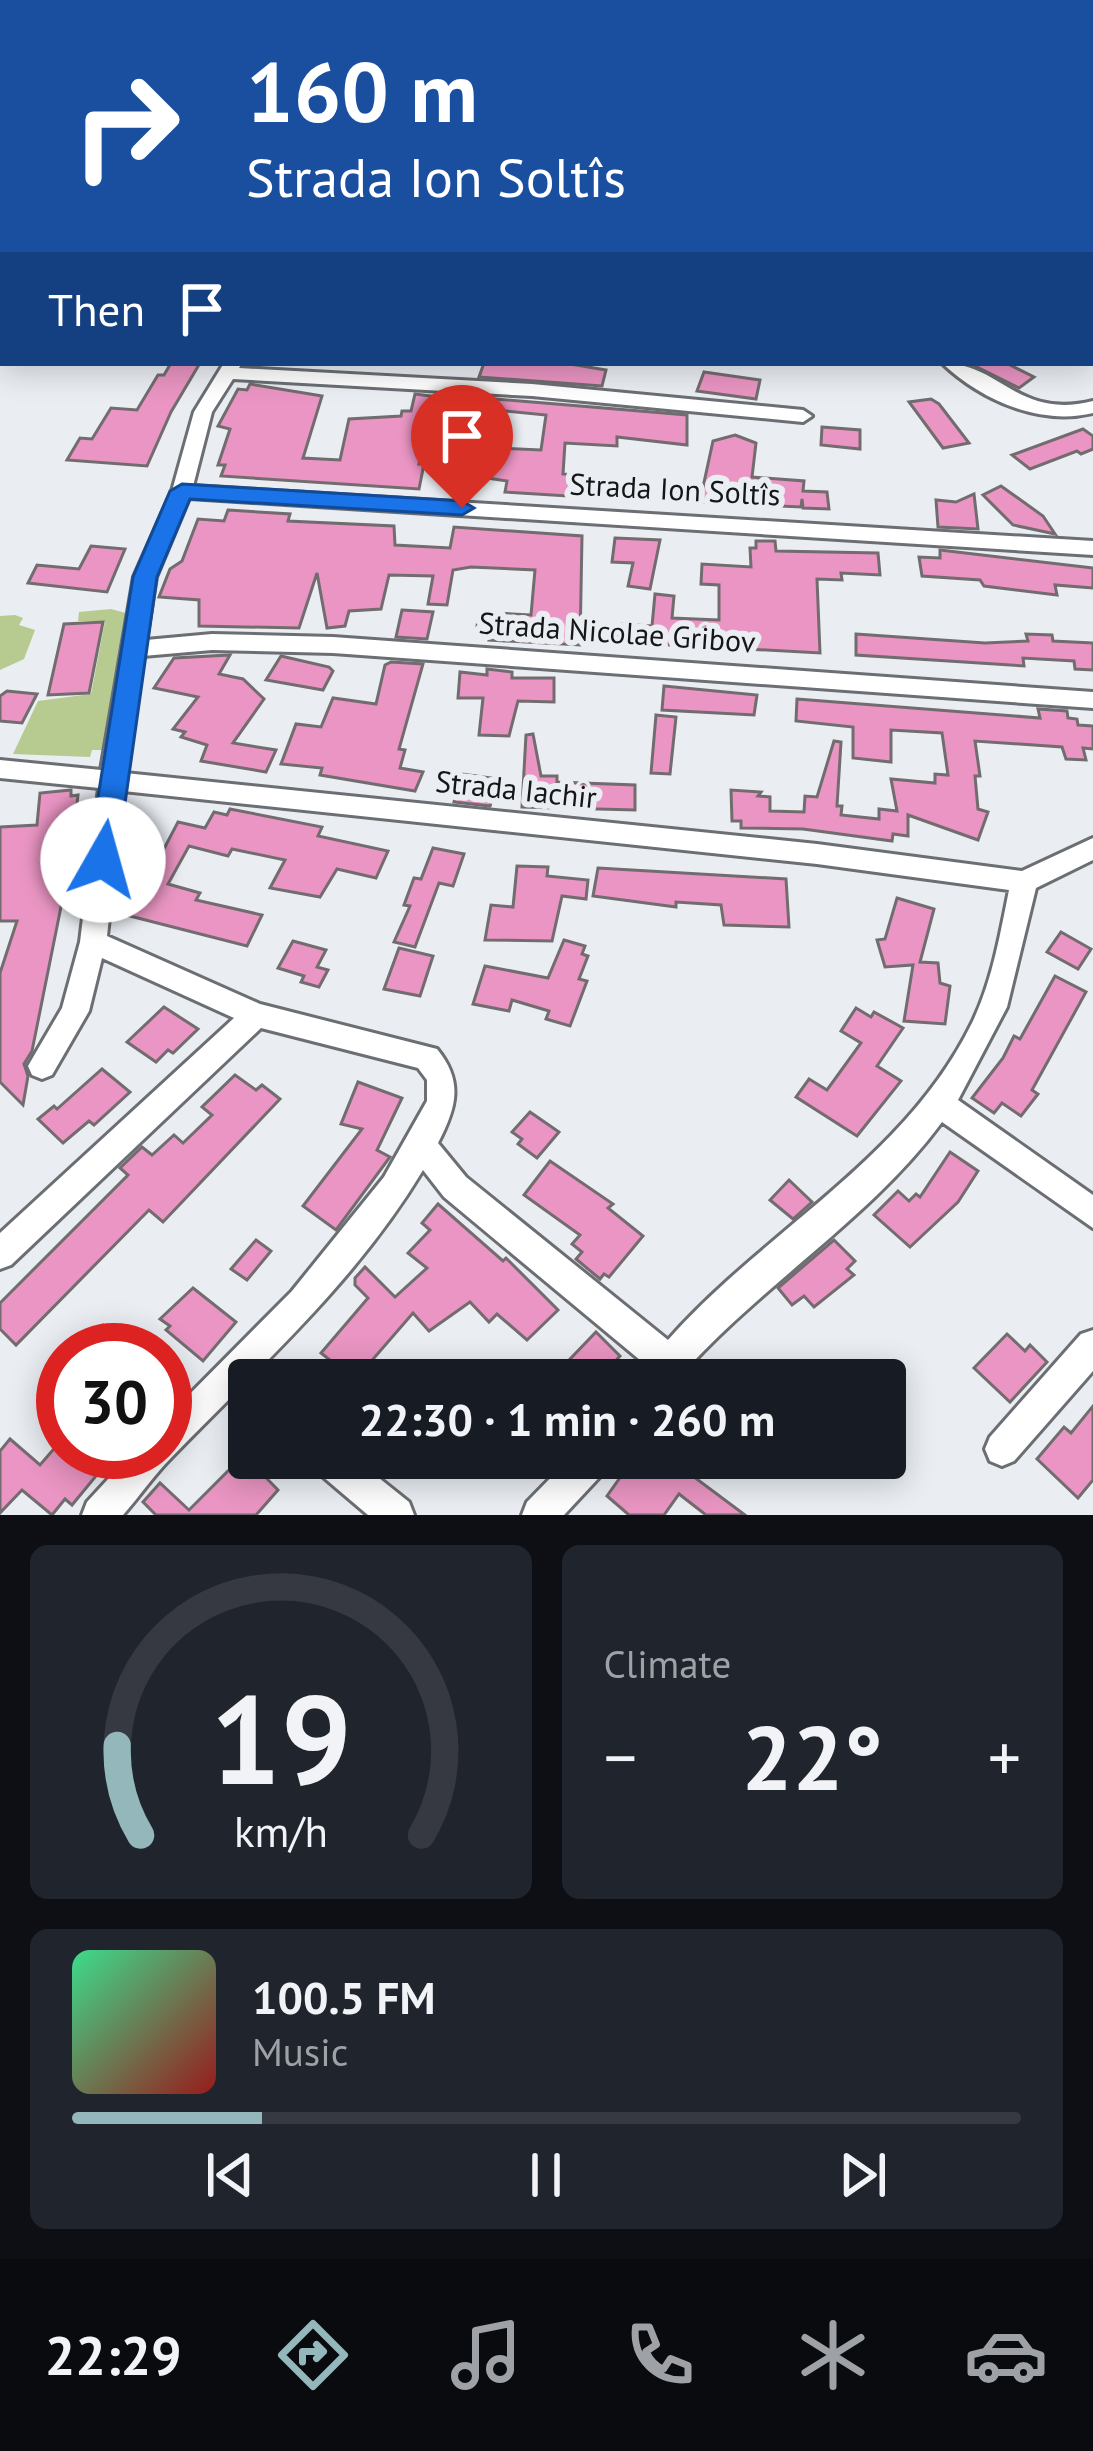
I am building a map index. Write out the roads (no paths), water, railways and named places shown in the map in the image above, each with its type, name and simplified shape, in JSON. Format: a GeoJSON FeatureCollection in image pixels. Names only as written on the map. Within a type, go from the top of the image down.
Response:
{"type":"FeatureCollection","features":[{"type":"Feature","properties":{"kind":"street"},"geometry":{"type":"LineString","coordinates":[[532,390],[541,366]]}},
{"type":"Feature","properties":{"kind":"street"},"geometry":{"type":"LineString","coordinates":[[956,366],[1048,415],[1093,407]]}},
{"type":"Feature","properties":{"kind":"street"},"geometry":{"type":"LineString","coordinates":[[42,1066],[75,1012],[93,942],[112,778],[145,577],[182,491],[185,465],[203,412],[231,368],[803,416]]}},
{"type":"Feature","properties":{"kind":"street","name":"Strada Ion Soltîs"},"geometry":{"type":"LineString","coordinates":[[182,491],[1093,548]]}},
{"type":"Feature","properties":{"kind":"street","name":"Strada Nicolae Gribov"},"geometry":{"type":"LineString","coordinates":[[136,649],[246,643],[516,655],[1093,700]]}},
{"type":"Feature","properties":{"kind":"street","name":"Strada Iachir"},"geometry":{"type":"LineString","coordinates":[[0,769],[817,854],[1024,882]]}},
{"type":"Feature","properties":{"kind":"street"},"geometry":{"type":"LineString","coordinates":[[674,1359],[736,1294],[881,1166],[938,1102],[984,1029],[1010,959],[1024,882],[1093,848]]}},
{"type":"Feature","properties":{"kind":"street"},"geometry":{"type":"LineString","coordinates":[[93,942],[256,1015],[428,1058],[442,1072],[446,1086],[421,1145],[380,1216],[260,1359]]}},
{"type":"Feature","properties":{"kind":"street"},"geometry":{"type":"LineString","coordinates":[[0,1254],[256,1015]]}},
{"type":"Feature","properties":{"kind":"street"},"geometry":{"type":"LineString","coordinates":[[938,1102],[1093,1213]]}},
{"type":"Feature","properties":{"kind":"street"},"geometry":{"type":"LineString","coordinates":[[421,1145],[455,1187],[648,1359]]}},
{"type":"Feature","properties":{"kind":"street"},"geometry":{"type":"LineString","coordinates":[[1002,1449],[1093,1346]]}},
{"type":"Feature","properties":{"kind":"street"},"geometry":{"type":"LineString","coordinates":[[192,1421],[228,1391]]}},
{"type":"Feature","properties":{"kind":"street"},"geometry":{"type":"LineString","coordinates":[[100,1515],[132,1479]]}},
{"type":"Feature","properties":{"kind":"street"},"geometry":{"type":"LineString","coordinates":[[352,1479],[395,1515]]}},
{"type":"Feature","properties":{"kind":"street"},"geometry":{"type":"LineString","coordinates":[[540,1515],[574,1479]]}}]}
